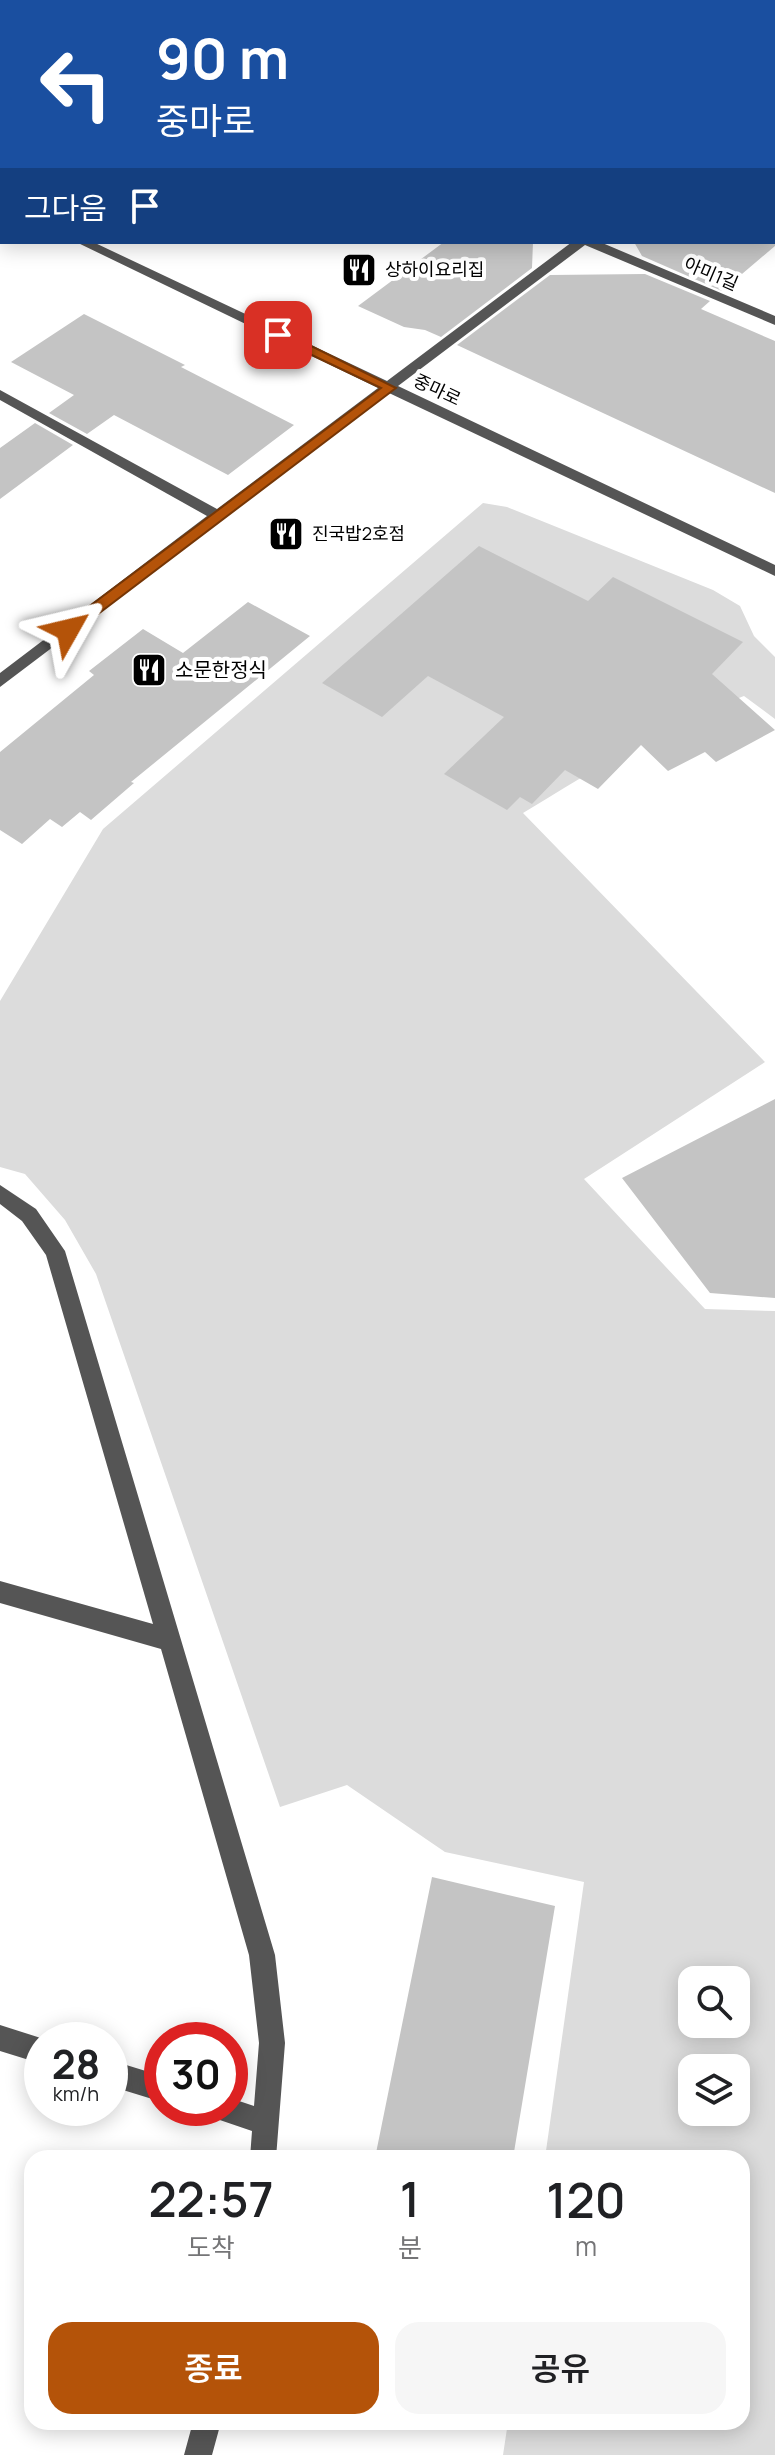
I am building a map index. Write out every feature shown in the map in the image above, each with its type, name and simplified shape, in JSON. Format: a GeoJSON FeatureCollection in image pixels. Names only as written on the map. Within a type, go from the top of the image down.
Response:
{"type":"FeatureCollection","features":[{"type":"Feature","properties":{"kind":"street","name":"중마로"},"geometry":{"type":"LineString","coordinates":[[87,244],[775,571]]}},
{"type":"Feature","properties":{"kind":"street"},"geometry":{"type":"LineString","coordinates":[[0,681],[577,244]]}},
{"type":"Feature","properties":{"kind":"street","name":"아미1길"},"geometry":{"type":"LineString","coordinates":[[594,244],[775,321]]}},
{"type":"Feature","properties":{"kind":"street"},"geometry":{"type":"LineString","coordinates":[[0,394],[218,516]]}},
{"type":"Feature","properties":{"kind":"street"},"geometry":{"type":"LineString","coordinates":[[0,657],[18,667]]}},
{"type":"Feature","properties":{"kind":"street"},"geometry":{"type":"LineString","coordinates":[[0,1193],[29,1215],[55,1251],[262,1955],[272,2043],[264,2150]]}},
{"type":"Feature","properties":{"kind":"street"},"geometry":{"type":"LineString","coordinates":[[0,1592],[172,1641]]}},
{"type":"Feature","properties":{"kind":"street"},"geometry":{"type":"LineString","coordinates":[[0,2038],[24,2045]]}},
{"type":"Feature","properties":{"kind":"street"},"geometry":{"type":"LineString","coordinates":[[248,2117],[267,2123]]}},
{"type":"Feature","properties":{"kind":"street"},"geometry":{"type":"LineString","coordinates":[[198,2455],[205,2430]]}},
{"type":"Feature","properties":{"kind":"shaded area"},"geometry":{"type":"Polygon","coordinates":[[[483,503],[507,507],[713,590],[740,606],[754,636],[775,657],[775,719],[744,696],[658,734],[523,813],[765,1062],[584,1179],[705,1309],[775,1311],[775,2455],[503,2455],[507,2430],[750,2430],[750,2150],[546,2150],[584,1882],[445,1852],[347,1785],[280,1807],[96,1274],[65,1220],[25,1174],[0,1167],[0,1001],[103,829],[483,503]]]}},
{"type":"Feature","properties":{"kind":"building"},"geometry":{"type":"Polygon","coordinates":[[[441,244],[533,244],[532,268],[441,337],[425,330],[404,327],[358,306],[441,244]]]}},
{"type":"Feature","properties":{"kind":"building"},"geometry":{"type":"Polygon","coordinates":[[[635,244],[775,244],[722,291],[642,256],[635,244]]]}},
{"type":"Feature","properties":{"kind":"building"},"geometry":{"type":"Polygon","coordinates":[[[645,274],[710,301],[701,309],[775,341],[775,493],[457,345],[550,275],[645,274]]]}},
{"type":"Feature","properties":{"kind":"building"},"geometry":{"type":"Polygon","coordinates":[[[84,314],[294,425],[228,475],[114,415],[87,434],[49,413],[74,395],[11,362],[84,314]]]}},
{"type":"Feature","properties":{"kind":"building"},"geometry":{"type":"Polygon","coordinates":[[[35,423],[73,445],[0,499],[0,448],[35,423]]]}},
{"type":"Feature","properties":{"kind":"building"},"geometry":{"type":"Polygon","coordinates":[[[479,546],[588,601],[613,577],[743,642],[712,674],[775,730],[716,762],[705,752],[668,771],[641,745],[598,789],[565,770],[532,804],[520,797],[507,810],[444,774],[504,717],[428,676],[382,717],[322,683],[479,546]]]}},
{"type":"Feature","properties":{"kind":"building"},"geometry":{"type":"Polygon","coordinates":[[[248,602],[310,636],[131,782],[134,783],[91,820],[80,812],[62,827],[50,819],[22,844],[0,830],[0,752],[94,675],[89,671],[143,629],[183,653],[248,602]]]}},
{"type":"Feature","properties":{"kind":"building"},"geometry":{"type":"Polygon","coordinates":[[[775,1099],[775,1298],[710,1293],[622,1178],[775,1099]]]}},
{"type":"Feature","properties":{"kind":"building"},"geometry":{"type":"Polygon","coordinates":[[[432,1877],[555,1906],[514,2150],[377,2150],[432,1877]]]}},
{"type":"Feature","properties":{"kind":"place","name":"상하이요리집"},"geometry":{"type":"Point","coordinates":[359,270]}},
{"type":"Feature","properties":{"kind":"place","name":"진국밥2호점"},"geometry":{"type":"Point","coordinates":[286,534]}},
{"type":"Feature","properties":{"kind":"place","name":"소문한정식"},"geometry":{"type":"Point","coordinates":[149,670]}},
{"type":"Feature","properties":{"kind":"route"},"geometry":{"type":"LineString","coordinates":[[68,630],[390,388],[278,335]]}}]}
